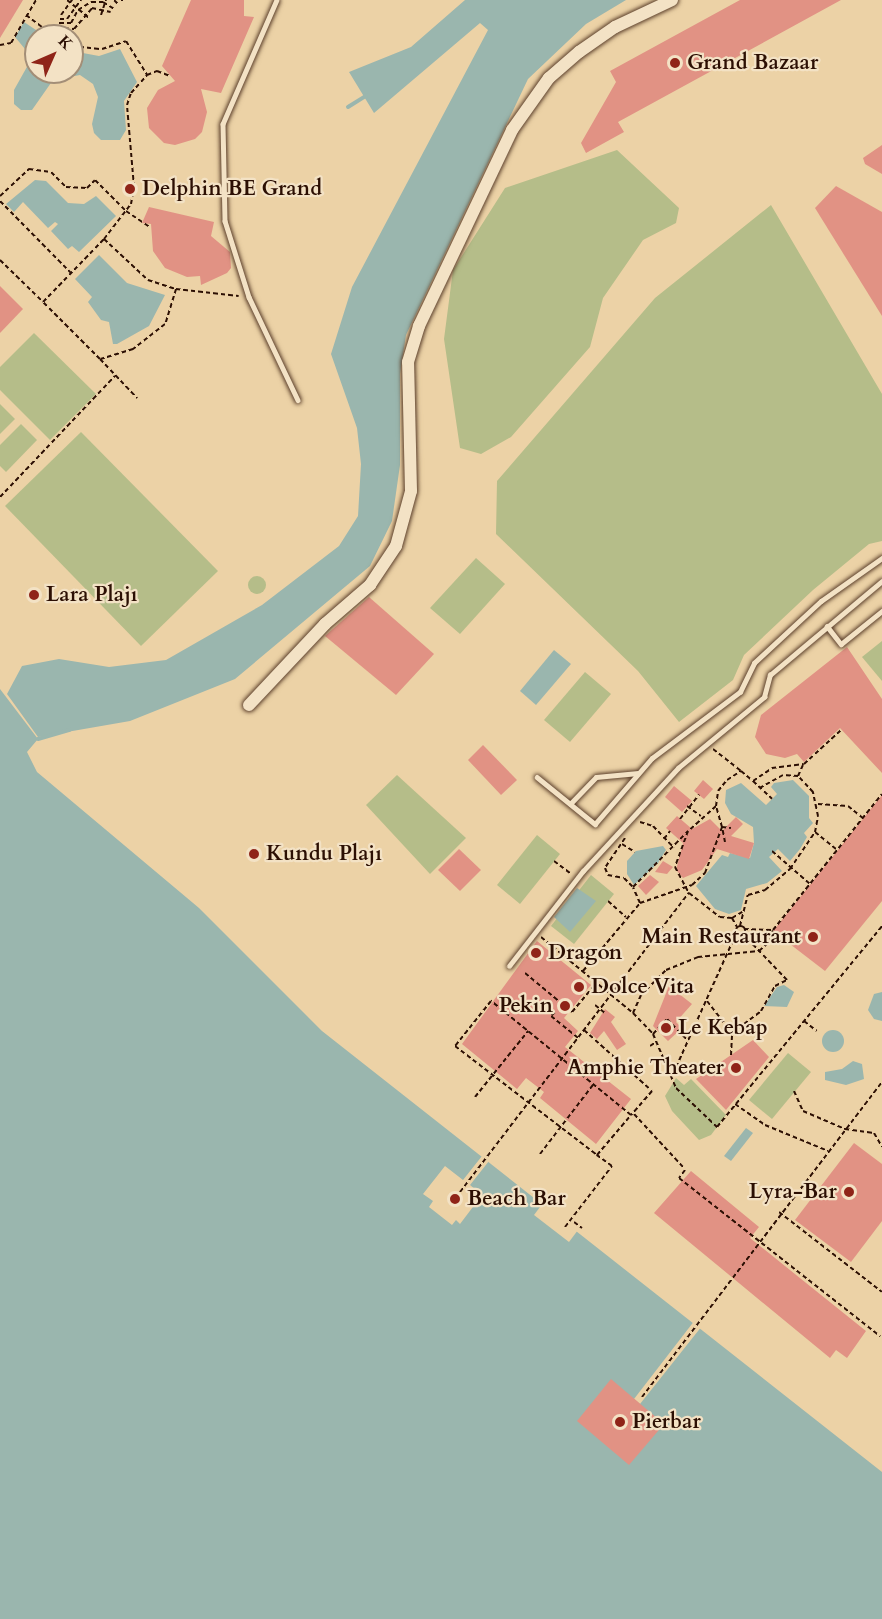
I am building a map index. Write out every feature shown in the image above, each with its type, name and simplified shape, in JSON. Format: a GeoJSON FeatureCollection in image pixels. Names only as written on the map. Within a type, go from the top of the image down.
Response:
{"type":"FeatureCollection","features":[{"type":"Feature","properties":{"kind":"street"},"geometry":{"type":"LineString","coordinates":[[249,705],[325,624],[370,585],[396,546],[411,491],[408,362],[419,326],[512,130],[549,78],[579,52],[615,27],[672,0]]}},
{"type":"Feature","properties":{"kind":"lane"},"geometry":{"type":"LineString","coordinates":[[277,0],[223,124],[225,221],[249,297],[298,400]]}},
{"type":"Feature","properties":{"kind":"lane"},"geometry":{"type":"LineString","coordinates":[[537,777],[595,824],[652,758],[740,692],[754,663],[821,601],[882,558]]}},
{"type":"Feature","properties":{"kind":"lane"},"geometry":{"type":"LineString","coordinates":[[509,966],[577,880],[678,768],[764,697],[770,675],[882,581]]}},
{"type":"Feature","properties":{"kind":"lane"},"geometry":{"type":"LineString","coordinates":[[827,626],[841,644],[882,611]]}},
{"type":"Feature","properties":{"kind":"lane"},"geometry":{"type":"LineString","coordinates":[[570,804],[596,777],[638,773]]}},
{"type":"Feature","properties":{"kind":"path"},"geometry":{"type":"LineString","coordinates":[[0,45],[11,43],[36,0]]}},
{"type":"Feature","properties":{"kind":"path"},"geometry":{"type":"LineString","coordinates":[[81,0],[74,6],[68,18],[61,17],[70,1],[74,6],[89,18]]}},
{"type":"Feature","properties":{"kind":"path"},"geometry":{"type":"LineString","coordinates":[[114,0],[119,5]]}},
{"type":"Feature","properties":{"kind":"path"},"geometry":{"type":"LineString","coordinates":[[101,15],[105,1]]}},
{"type":"Feature","properties":{"kind":"path"},"geometry":{"type":"LineString","coordinates":[[59,23],[69,24],[78,9],[91,2],[105,1],[114,9]]}},
{"type":"Feature","properties":{"kind":"path"},"geometry":{"type":"LineString","coordinates":[[77,24],[84,13],[92,8],[103,8],[111,12]]}},
{"type":"Feature","properties":{"kind":"path"},"geometry":{"type":"LineString","coordinates":[[26,15],[38,24]]}},
{"type":"Feature","properties":{"kind":"path"},"geometry":{"type":"LineString","coordinates":[[84,47],[102,49],[126,42],[147,75]]}},
{"type":"Feature","properties":{"kind":"path"},"geometry":{"type":"LineString","coordinates":[[43,302],[104,239],[126,211],[134,187],[127,105],[131,93],[147,75],[158,71],[170,76]]}},
{"type":"Feature","properties":{"kind":"path"},"geometry":{"type":"LineString","coordinates":[[0,196],[29,170],[39,169],[51,172],[66,187],[87,188],[95,180],[126,211],[150,227]]}},
{"type":"Feature","properties":{"kind":"path"},"geometry":{"type":"LineString","coordinates":[[0,201],[71,273]]}},
{"type":"Feature","properties":{"kind":"path"},"geometry":{"type":"LineString","coordinates":[[104,239],[148,280],[176,289],[249,297]]}},
{"type":"Feature","properties":{"kind":"path"},"geometry":{"type":"LineString","coordinates":[[0,260],[137,398]]}},
{"type":"Feature","properties":{"kind":"path"},"geometry":{"type":"LineString","coordinates":[[100,359],[133,349],[165,324],[176,289]]}},
{"type":"Feature","properties":{"kind":"path"},"geometry":{"type":"LineString","coordinates":[[0,497],[114,376]]}},
{"type":"Feature","properties":{"kind":"path"},"geometry":{"type":"LineString","coordinates":[[798,776],[804,764],[841,730]]}},
{"type":"Feature","properties":{"kind":"path"},"geometry":{"type":"LineString","coordinates":[[708,743],[772,799]]}},
{"type":"Feature","properties":{"kind":"path"},"geometry":{"type":"LineString","coordinates":[[753,781],[772,768],[804,764]]}},
{"type":"Feature","properties":{"kind":"path"},"geometry":{"type":"LineString","coordinates":[[725,842],[716,806],[718,791],[741,771]]}},
{"type":"Feature","properties":{"kind":"path"},"geometry":{"type":"LineString","coordinates":[[673,1074],[729,955],[748,895],[765,890],[790,869],[815,832],[818,804],[808,783],[798,776],[776,778],[760,788]]}},
{"type":"Feature","properties":{"kind":"path"},"geometry":{"type":"LineString","coordinates":[[633,1013],[641,995],[666,970],[699,957],[759,951],[770,941],[773,930],[882,794]]}},
{"type":"Feature","properties":{"kind":"path"},"geometry":{"type":"LineString","coordinates":[[680,819],[699,795]]}},
{"type":"Feature","properties":{"kind":"path"},"geometry":{"type":"LineString","coordinates":[[818,804],[848,806],[863,818]]}},
{"type":"Feature","properties":{"kind":"path"},"geometry":{"type":"LineString","coordinates":[[688,806],[701,816]]}},
{"type":"Feature","properties":{"kind":"path"},"geometry":{"type":"LineString","coordinates":[[633,887],[674,848],[701,816],[716,806]]}},
{"type":"Feature","properties":{"kind":"path"},"geometry":{"type":"LineString","coordinates":[[633,826],[649,823],[674,848]]}},
{"type":"Feature","properties":{"kind":"path"},"geometry":{"type":"LineString","coordinates":[[722,827],[731,828]]}},
{"type":"Feature","properties":{"kind":"path"},"geometry":{"type":"LineString","coordinates":[[583,972],[626,917],[640,903],[684,888],[705,873],[722,827]]}},
{"type":"Feature","properties":{"kind":"path"},"geometry":{"type":"LineString","coordinates":[[664,839],[670,831]]}},
{"type":"Feature","properties":{"kind":"path"},"geometry":{"type":"LineString","coordinates":[[688,831],[675,867],[684,888],[720,916],[732,918],[743,912]]}},
{"type":"Feature","properties":{"kind":"path"},"geometry":{"type":"LineString","coordinates":[[815,832],[837,850]]}},
{"type":"Feature","properties":{"kind":"path"},"geometry":{"type":"LineString","coordinates":[[627,835],[605,863],[606,873],[616,879],[624,878],[633,887],[640,903]]}},
{"type":"Feature","properties":{"kind":"path"},"geometry":{"type":"LineString","coordinates":[[622,844],[635,852]]}},
{"type":"Feature","properties":{"kind":"path"},"geometry":{"type":"LineString","coordinates":[[772,851],[810,884]]}},
{"type":"Feature","properties":{"kind":"path"},"geometry":{"type":"LineString","coordinates":[[554,861],[577,880]]}},
{"type":"Feature","properties":{"kind":"path"},"geometry":{"type":"LineString","coordinates":[[460,1192],[689,893]]}},
{"type":"Feature","properties":{"kind":"path"},"geometry":{"type":"LineString","coordinates":[[608,901],[626,917]]}},
{"type":"Feature","properties":{"kind":"path"},"geometry":{"type":"LineString","coordinates":[[732,918],[738,926],[744,929],[773,930]]}},
{"type":"Feature","properties":{"kind":"path"},"geometry":{"type":"LineString","coordinates":[[536,933],[633,1013],[653,1034],[673,1074],[676,1088],[717,1127],[882,926]]}},
{"type":"Feature","properties":{"kind":"path"},"geometry":{"type":"LineString","coordinates":[[743,934],[744,929]]}},
{"type":"Feature","properties":{"kind":"path"},"geometry":{"type":"LineString","coordinates":[[732,1033],[761,1011],[775,986],[787,980],[743,934],[736,933]]}},
{"type":"Feature","properties":{"kind":"path"},"geometry":{"type":"LineString","coordinates":[[563,962],[567,958]]}},
{"type":"Feature","properties":{"kind":"path"},"geometry":{"type":"LineString","coordinates":[[525,973],[572,1012],[597,982]]}},
{"type":"Feature","properties":{"kind":"path"},"geometry":{"type":"LineString","coordinates":[[565,1227],[612,1166],[455,1046],[491,1001],[632,1114],[684,1168],[679,1178],[880,1336]]}},
{"type":"Feature","properties":{"kind":"path"},"geometry":{"type":"LineString","coordinates":[[707,1001],[732,1033],[731,1055]]}},
{"type":"Feature","properties":{"kind":"path"},"geometry":{"type":"LineString","coordinates":[[595,1005],[606,1014]]}},
{"type":"Feature","properties":{"kind":"path"},"geometry":{"type":"LineString","coordinates":[[555,1012],[551,1016],[578,1038]]}},
{"type":"Feature","properties":{"kind":"path"},"geometry":{"type":"LineString","coordinates":[[653,1034],[667,1019],[688,1041]]}},
{"type":"Feature","properties":{"kind":"path"},"geometry":{"type":"LineString","coordinates":[[804,1021],[817,1031]]}},
{"type":"Feature","properties":{"kind":"path"},"geometry":{"type":"LineString","coordinates":[[584,1030],[652,1091],[597,1155]]}},
{"type":"Feature","properties":{"kind":"path"},"geometry":{"type":"LineString","coordinates":[[475,1097],[528,1031]]}},
{"type":"Feature","properties":{"kind":"path"},"geometry":{"type":"LineString","coordinates":[[650,1046],[656,1042]]}},
{"type":"Feature","properties":{"kind":"path"},"geometry":{"type":"LineString","coordinates":[[638,1402],[779,1212],[882,1082]]}},
{"type":"Feature","properties":{"kind":"path"},"geometry":{"type":"LineString","coordinates":[[540,1154],[594,1085]]}},
{"type":"Feature","properties":{"kind":"path"},"geometry":{"type":"LineString","coordinates":[[795,1091],[803,1112],[845,1129],[874,1133],[882,1147]]}},
{"type":"Feature","properties":{"kind":"path"},"geometry":{"type":"LineString","coordinates":[[735,1104],[765,1125],[828,1151]]}},
{"type":"Feature","properties":{"kind":"path"},"geometry":{"type":"LineString","coordinates":[[779,1212],[882,1292]]}},
{"type":"Feature","properties":{"kind":"path"},"geometry":{"type":"LineString","coordinates":[[574,1222],[582,1228]]}},
{"type":"Feature","properties":{"kind":"green space"},"geometry":{"type":"Polygon","coordinates":[[[617,150],[679,208],[676,223],[643,240],[603,298],[590,347],[511,437],[481,454],[460,448],[444,339],[453,270],[505,188],[617,150]]]}},
{"type":"Feature","properties":{"kind":"green space"},"geometry":{"type":"Polygon","coordinates":[[[771,205],[882,394],[882,541],[869,544],[813,590],[744,655],[733,680],[679,722],[638,671],[496,534],[497,481],[655,298],[771,205]]]}},
{"type":"Feature","properties":{"kind":"green space"},"geometry":{"type":"Polygon","coordinates":[[[34,333],[96,394],[50,440],[0,390],[0,367],[34,333]]]}},
{"type":"Feature","properties":{"kind":"green space"},"geometry":{"type":"Polygon","coordinates":[[[0,404],[15,419],[0,434],[0,404]]]}},
{"type":"Feature","properties":{"kind":"green space"},"geometry":{"type":"Polygon","coordinates":[[[21,424],[37,440],[6,472],[0,466],[0,445],[21,424]]]}},
{"type":"Feature","properties":{"kind":"green space"},"geometry":{"type":"Polygon","coordinates":[[[81,432],[218,571],[141,646],[5,506],[81,432]]]}},
{"type":"Feature","properties":{"kind":"green space"},"geometry":{"type":"Polygon","coordinates":[[[476,558],[505,584],[460,634],[430,608],[476,558]]]}},
{"type":"Feature","properties":{"kind":"green space"},"geometry":{"type":"Polygon","coordinates":[[[257,576],[263,579],[266,585],[263,591],[257,594],[251,591],[248,585],[251,579],[257,576]]]}},
{"type":"Feature","properties":{"kind":"green space"},"geometry":{"type":"Polygon","coordinates":[[[882,641],[882,681],[862,657],[882,641]]]}},
{"type":"Feature","properties":{"kind":"green space"},"geometry":{"type":"Polygon","coordinates":[[[585,672],[611,694],[570,742],[544,720],[585,672]]]}},
{"type":"Feature","properties":{"kind":"green space"},"geometry":{"type":"Polygon","coordinates":[[[397,775],[466,838],[430,874],[366,805],[397,775]]]}},
{"type":"Feature","properties":{"kind":"green space"},"geometry":{"type":"Polygon","coordinates":[[[537,835],[560,854],[520,904],[497,885],[537,835]]]}},
{"type":"Feature","properties":{"kind":"green space"},"geometry":{"type":"Polygon","coordinates":[[[591,875],[614,894],[574,944],[551,926],[591,875]]]}},
{"type":"Feature","properties":{"kind":"green space"},"geometry":{"type":"Polygon","coordinates":[[[788,1053],[811,1072],[772,1119],[749,1100],[788,1053]]]}},
{"type":"Feature","properties":{"kind":"green space"},"geometry":{"type":"Polygon","coordinates":[[[676,1078],[684,1085],[691,1079],[726,1115],[711,1135],[699,1140],[672,1111],[665,1096],[676,1078]]]}},
{"type":"Feature","properties":{"kind":"water"},"geometry":{"type":"Polygon","coordinates":[[[465,0],[626,0],[586,24],[528,79],[406,335],[400,374],[400,465],[392,521],[370,566],[235,679],[130,721],[38,737],[7,694],[22,666],[59,659],[109,667],[166,660],[262,605],[339,546],[358,516],[361,464],[357,428],[331,354],[352,287],[488,30],[480,23],[374,113],[349,72],[411,47],[465,0]]]}},
{"type":"Feature","properties":{"kind":"water"},"geometry":{"type":"Polygon","coordinates":[[[24,22],[27,24],[24,24],[24,48],[15,37],[24,22]]]}},
{"type":"Feature","properties":{"kind":"water"},"geometry":{"type":"Polygon","coordinates":[[[120,49],[137,82],[124,101],[126,130],[120,140],[101,140],[94,133],[92,124],[98,97],[93,84],[84,78],[84,53],[99,56],[120,49]]]}},
{"type":"Feature","properties":{"kind":"water"},"geometry":{"type":"Polygon","coordinates":[[[24,72],[24,84],[50,84],[32,110],[21,110],[14,104],[14,90],[24,72]]]}},
{"type":"Feature","properties":{"kind":"water"},"geometry":{"type":"Polygon","coordinates":[[[35,180],[46,181],[68,203],[84,204],[96,196],[116,216],[79,252],[72,246],[68,249],[51,231],[58,224],[55,222],[48,228],[23,202],[14,212],[6,204],[35,180]]]}},
{"type":"Feature","properties":{"kind":"water"},"geometry":{"type":"Polygon","coordinates":[[[99,255],[127,283],[165,295],[149,326],[117,344],[113,344],[109,322],[101,320],[88,302],[92,297],[75,279],[99,255]]]}},
{"type":"Feature","properties":{"kind":"water"},"geometry":{"type":"Polygon","coordinates":[[[554,650],[571,664],[536,705],[520,691],[554,650]]]}},
{"type":"Feature","properties":{"kind":"water"},"geometry":{"type":"Polygon","coordinates":[[[0,689],[38,739],[27,752],[37,772],[199,908],[322,1031],[882,1472],[882,1619],[0,1619],[0,689]]]}},
{"type":"Feature","properties":{"kind":"water"},"geometry":{"type":"Polygon","coordinates":[[[793,780],[809,796],[809,818],[813,823],[804,833],[807,837],[800,849],[790,861],[778,849],[769,857],[782,871],[767,883],[746,889],[741,910],[729,914],[715,909],[696,886],[722,855],[728,857],[730,853],[750,858],[754,843],[753,827],[731,814],[725,803],[726,790],[741,783],[766,805],[777,794],[771,787],[774,783],[793,780]]]}},
{"type":"Feature","properties":{"kind":"water"},"geometry":{"type":"Polygon","coordinates":[[[663,846],[666,850],[658,863],[634,885],[627,874],[627,861],[636,851],[663,846]]]}},
{"type":"Feature","properties":{"kind":"water"},"geometry":{"type":"Polygon","coordinates":[[[577,888],[596,901],[570,932],[554,917],[577,888]]]}},
{"type":"Feature","properties":{"kind":"water"},"geometry":{"type":"Polygon","coordinates":[[[784,985],[794,992],[787,1007],[764,1006],[777,987],[784,985]]]}},
{"type":"Feature","properties":{"kind":"water"},"geometry":{"type":"Polygon","coordinates":[[[882,992],[882,1021],[874,1019],[868,1010],[874,994],[882,992]]]}},
{"type":"Feature","properties":{"kind":"water"},"geometry":{"type":"Polygon","coordinates":[[[829,1030],[837,1030],[844,1037],[844,1045],[837,1052],[829,1052],[822,1045],[822,1037],[829,1030]]]}},
{"type":"Feature","properties":{"kind":"water"},"geometry":{"type":"Polygon","coordinates":[[[853,1061],[862,1064],[864,1079],[846,1085],[825,1080],[825,1072],[842,1069],[853,1061]]]}},
{"type":"Feature","properties":{"kind":"water"},"geometry":{"type":"Polygon","coordinates":[[[746,1128],[753,1133],[731,1161],[724,1156],[746,1128]]]}},
{"type":"Feature","properties":{"kind":"pier"},"geometry":{"type":"Polygon","coordinates":[[[482,1156],[489,1161],[470,1185],[482,1195],[460,1224],[456,1220],[452,1225],[429,1207],[433,1201],[423,1194],[445,1166],[463,1180],[482,1156]]]}},
{"type":"Feature","properties":{"kind":"pier"},"geometry":{"type":"Polygon","coordinates":[[[543,1203],[578,1230],[569,1242],[534,1215],[543,1203]]]}},
{"type":"Feature","properties":{"kind":"pier"},"geometry":{"type":"Polygon","coordinates":[[[695,1320],[702,1326],[640,1404],[634,1399],[695,1320]]]}},
{"type":"Feature","properties":{"kind":"building"},"geometry":{"type":"Polygon","coordinates":[[[0,0],[23,0],[0,38],[0,0]]]}},
{"type":"Feature","properties":{"kind":"building"},"geometry":{"type":"Polygon","coordinates":[[[191,0],[244,0],[244,16],[254,17],[221,93],[201,89],[207,112],[202,132],[195,139],[175,145],[164,143],[149,128],[147,108],[158,90],[175,81],[162,66],[191,0]]]}},
{"type":"Feature","properties":{"kind":"building","name":"Grand Bazaar"},"geometry":{"type":"Polygon","coordinates":[[[740,0],[841,0],[618,122],[624,132],[586,153],[581,143],[616,82],[610,71],[740,0]]]}},
{"type":"Feature","properties":{"kind":"building"},"geometry":{"type":"Polygon","coordinates":[[[882,145],[882,174],[865,164],[863,158],[882,145]]]}},
{"type":"Feature","properties":{"kind":"building"},"geometry":{"type":"Polygon","coordinates":[[[836,186],[882,212],[882,316],[815,208],[836,186]]]}},
{"type":"Feature","properties":{"kind":"building"},"geometry":{"type":"Polygon","coordinates":[[[149,207],[214,222],[211,236],[230,252],[231,268],[227,273],[201,285],[200,276],[187,277],[165,268],[153,251],[151,224],[142,223],[149,207]]]}},
{"type":"Feature","properties":{"kind":"building"},"geometry":{"type":"Polygon","coordinates":[[[0,286],[23,309],[0,333],[0,286]]]}},
{"type":"Feature","properties":{"kind":"building"},"geometry":{"type":"Polygon","coordinates":[[[369,597],[434,654],[396,695],[325,636],[369,597]]]}},
{"type":"Feature","properties":{"kind":"building"},"geometry":{"type":"Polygon","coordinates":[[[847,647],[882,699],[882,773],[840,728],[804,762],[797,754],[785,758],[766,754],[755,737],[761,715],[847,647]]]}},
{"type":"Feature","properties":{"kind":"building"},"geometry":{"type":"Polygon","coordinates":[[[483,745],[517,780],[501,795],[468,760],[483,745]]]}},
{"type":"Feature","properties":{"kind":"building"},"geometry":{"type":"Polygon","coordinates":[[[703,780],[713,789],[704,799],[694,791],[703,780]]]}},
{"type":"Feature","properties":{"kind":"building"},"geometry":{"type":"Polygon","coordinates":[[[674,786],[692,801],[682,812],[665,797],[674,786]]]}},
{"type":"Feature","properties":{"kind":"building"},"geometry":{"type":"Polygon","coordinates":[[[882,795],[882,901],[825,971],[773,931],[882,795]]]}},
{"type":"Feature","properties":{"kind":"building"},"geometry":{"type":"Polygon","coordinates":[[[677,816],[692,829],[710,819],[722,831],[736,817],[743,824],[731,836],[754,843],[749,859],[717,849],[702,870],[683,878],[676,870],[683,843],[666,828],[677,816]]]}},
{"type":"Feature","properties":{"kind":"building"},"geometry":{"type":"Polygon","coordinates":[[[459,849],[481,870],[460,891],[438,870],[459,849]]]}},
{"type":"Feature","properties":{"kind":"building"},"geometry":{"type":"Polygon","coordinates":[[[663,861],[673,867],[667,874],[655,872],[663,861]]]}},
{"type":"Feature","properties":{"kind":"building"},"geometry":{"type":"Polygon","coordinates":[[[650,875],[659,882],[646,895],[638,886],[650,875]]]}},
{"type":"Feature","properties":{"kind":"building"},"geometry":{"type":"Polygon","coordinates":[[[537,941],[591,985],[564,1018],[578,1031],[565,1047],[631,1099],[596,1144],[540,1098],[544,1092],[526,1078],[517,1089],[462,1044],[537,941]]]}},
{"type":"Feature","properties":{"kind":"building"},"geometry":{"type":"Polygon","coordinates":[[[669,986],[692,1004],[676,1022],[682,1028],[668,1041],[653,1026],[669,986]]]}},
{"type":"Feature","properties":{"kind":"building"},"geometry":{"type":"Polygon","coordinates":[[[605,1009],[615,1017],[611,1022],[626,1044],[617,1050],[604,1031],[597,1039],[590,1033],[605,1009]]]}},
{"type":"Feature","properties":{"kind":"building","name":"Amphie Theater"},"geometry":{"type":"Polygon","coordinates":[[[753,1040],[769,1057],[726,1110],[696,1079],[753,1040]]]}},
{"type":"Feature","properties":{"kind":"building","name":"Lyra-Bar"},"geometry":{"type":"Polygon","coordinates":[[[854,1143],[882,1164],[882,1221],[851,1262],[795,1220],[854,1143]]]}},
{"type":"Feature","properties":{"kind":"building"},"geometry":{"type":"Polygon","coordinates":[[[691,1171],[759,1227],[750,1238],[866,1331],[847,1358],[836,1350],[830,1358],[654,1213],[691,1171]]]}},
{"type":"Feature","properties":{"kind":"building","name":"Pierbar"},"geometry":{"type":"Polygon","coordinates":[[[611,1379],[664,1424],[629,1465],[577,1421],[611,1379]]]}},
{"type":"Feature","properties":{"kind":"waterway"},"geometry":{"type":"LineString","coordinates":[[348,107],[367,95]]}},
{"type":"Feature","properties":{"kind":"waterway"},"geometry":{"type":"LineString","coordinates":[[38,739],[70,730]]}},
{"type":"Feature","properties":{"kind":"place","name":"Grand Bazaar"},"geometry":{"type":"Point","coordinates":[675,63]}},
{"type":"Feature","properties":{"kind":"place","name":"Delphin BE Grand"},"geometry":{"type":"Point","coordinates":[130,189]}},
{"type":"Feature","properties":{"kind":"place","name":"Lara Plajı"},"geometry":{"type":"Point","coordinates":[34,595]}},
{"type":"Feature","properties":{"kind":"place","name":"Kundu Plajı"},"geometry":{"type":"Point","coordinates":[254,854]}},
{"type":"Feature","properties":{"kind":"place","name":"Main Restaurant"},"geometry":{"type":"Point","coordinates":[813,937]}},
{"type":"Feature","properties":{"kind":"place","name":"Dragon"},"geometry":{"type":"Point","coordinates":[536,953]}},
{"type":"Feature","properties":{"kind":"place","name":"Dolce Vita"},"geometry":{"type":"Point","coordinates":[579,987]}},
{"type":"Feature","properties":{"kind":"place","name":"Pekin"},"geometry":{"type":"Point","coordinates":[565,1006]}},
{"type":"Feature","properties":{"kind":"place","name":"Le Kebap"},"geometry":{"type":"Point","coordinates":[666,1028]}},
{"type":"Feature","properties":{"kind":"place","name":"Amphie Theater"},"geometry":{"type":"Point","coordinates":[736,1068]}},
{"type":"Feature","properties":{"kind":"place","name":"Lyra-Bar"},"geometry":{"type":"Point","coordinates":[849,1192]}},
{"type":"Feature","properties":{"kind":"place","name":"Beach Bar"},"geometry":{"type":"Point","coordinates":[455,1199]}},
{"type":"Feature","properties":{"kind":"place","name":"Pierbar"},"geometry":{"type":"Point","coordinates":[620,1422]}}]}
